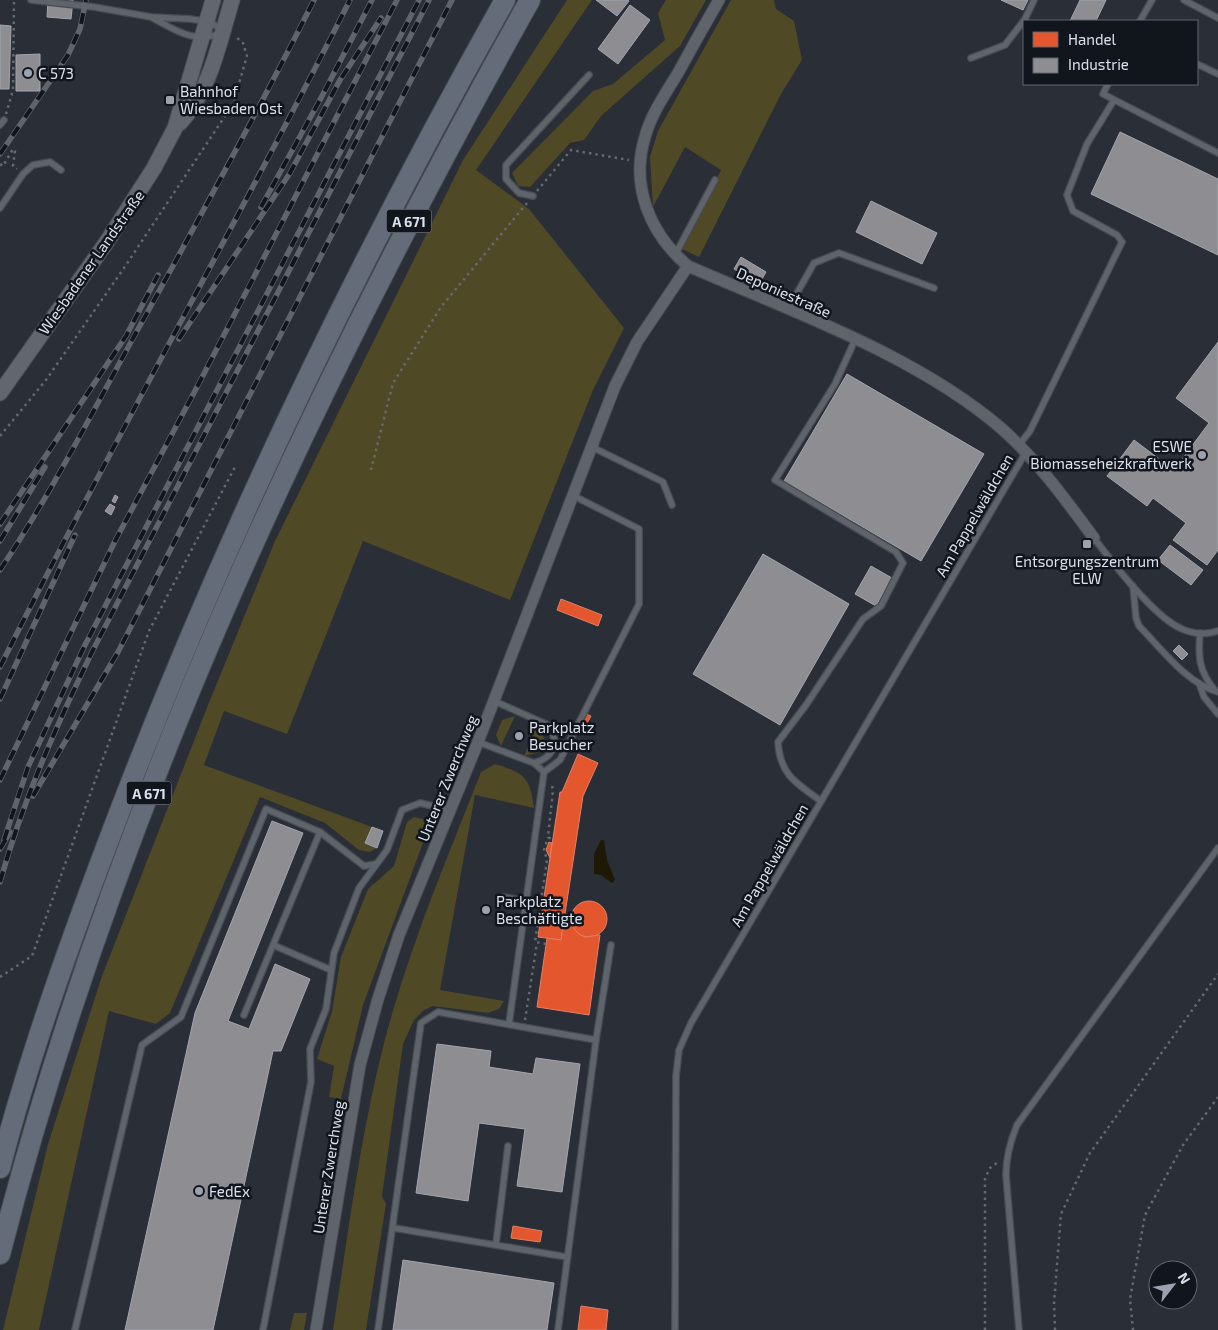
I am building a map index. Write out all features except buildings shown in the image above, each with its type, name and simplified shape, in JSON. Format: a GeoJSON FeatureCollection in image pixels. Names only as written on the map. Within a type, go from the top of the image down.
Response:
{"type":"FeatureCollection","features":[{"type":"Feature","properties":{"kind":"highway","name":"A 671"},"geometry":{"type":"LineString","coordinates":[[0,1168],[27,1076],[88,896],[194,626],[249,499],[324,339],[380,228],[505,0]]}},
{"type":"Feature","properties":{"kind":"highway","name":"A 671"},"geometry":{"type":"LineString","coordinates":[[0,1254],[41,1100],[73,1004],[162,759],[214,635],[268,510],[344,348],[398,240],[530,0]]}},
{"type":"Feature","properties":{"kind":"main road","name":"Wiesbadener Landstraße"},"geometry":{"type":"LineString","coordinates":[[175,128],[213,0]]}},
{"type":"Feature","properties":{"kind":"main road","name":"Wiesbadener Landstraße"},"geometry":{"type":"LineString","coordinates":[[0,392],[145,184],[175,128],[192,107],[206,82],[232,0]]}},
{"type":"Feature","properties":{"kind":"street","name":"Deponiestraße"},"geometry":{"type":"LineString","coordinates":[[719,0],[649,125],[640,162],[642,193],[646,208],[658,234],[688,266],[855,340],[939,383],[982,413],[1022,449],[1050,479],[1094,538]]}},
{"type":"Feature","properties":{"kind":"street","name":"Unterer Zwerchweg"},"geometry":{"type":"LineString","coordinates":[[316,1330],[360,1065],[378,999],[399,935],[478,742],[615,386],[637,342],[688,266]]}},
{"type":"Feature","properties":{"kind":"lane"},"geometry":{"type":"LineString","coordinates":[[31,0],[94,7],[151,17],[181,17],[207,21],[223,32]]}},
{"type":"Feature","properties":{"kind":"lane"},"geometry":{"type":"LineString","coordinates":[[1024,20],[1034,0]]}},
{"type":"Feature","properties":{"kind":"lane"},"geometry":{"type":"LineString","coordinates":[[1141,20],[1152,0]]}},
{"type":"Feature","properties":{"kind":"lane"},"geometry":{"type":"LineString","coordinates":[[1184,0],[1218,18]]}},
{"type":"Feature","properties":{"kind":"lane"},"geometry":{"type":"LineString","coordinates":[[151,17],[181,32],[202,39],[223,32]]}},
{"type":"Feature","properties":{"kind":"lane"},"geometry":{"type":"LineString","coordinates":[[971,58],[1005,45],[1023,22]]}},
{"type":"Feature","properties":{"kind":"lane"},"geometry":{"type":"LineString","coordinates":[[1198,64],[1218,74]]}},
{"type":"Feature","properties":{"kind":"lane"},"geometry":{"type":"LineString","coordinates":[[533,196],[519,193],[506,179],[506,165],[590,75]]}},
{"type":"Feature","properties":{"kind":"lane"},"geometry":{"type":"LineString","coordinates":[[1108,85],[1103,94],[1218,153]]}},
{"type":"Feature","properties":{"kind":"lane","name":"Am Pappelwäldchen"},"geometry":{"type":"LineString","coordinates":[[675,1330],[676,1076],[679,1050],[691,1023],[821,801],[1022,449],[1122,242],[1117,236],[1074,211],[1067,195],[1087,144],[1114,100]]}},
{"type":"Feature","properties":{"kind":"lane"},"geometry":{"type":"LineString","coordinates":[[0,208],[23,174],[33,165],[50,162],[61,170]]}},
{"type":"Feature","properties":{"kind":"lane"},"geometry":{"type":"LineString","coordinates":[[675,254],[715,180]]}},
{"type":"Feature","properties":{"kind":"lane"},"geometry":{"type":"LineString","coordinates":[[788,310],[814,263],[839,253],[934,288]]}},
{"type":"Feature","properties":{"kind":"lane"},"geometry":{"type":"LineString","coordinates":[[821,801],[792,780],[784,770],[778,742],[806,705],[864,619],[881,606],[903,563],[896,552],[775,480],[835,384],[855,340]]}},
{"type":"Feature","properties":{"kind":"lane"},"geometry":{"type":"LineString","coordinates":[[592,447],[663,482],[672,505]]}},
{"type":"Feature","properties":{"kind":"lane"},"geometry":{"type":"LineString","coordinates":[[509,1024],[544,772],[560,760],[639,604],[639,529],[574,496]]}},
{"type":"Feature","properties":{"kind":"lane"},"geometry":{"type":"LineString","coordinates":[[1094,538],[1133,586],[1173,625],[1200,633],[1218,631]]}},
{"type":"Feature","properties":{"kind":"lane"},"geometry":{"type":"LineString","coordinates":[[1133,586],[1136,618],[1139,626],[1199,683],[1217,692]]}},
{"type":"Feature","properties":{"kind":"lane"},"geometry":{"type":"LineString","coordinates":[[1200,633],[1198,652],[1200,666],[1206,680],[1217,692]]}},
{"type":"Feature","properties":{"kind":"lane"},"geometry":{"type":"LineString","coordinates":[[1199,683],[1204,697],[1218,714]]}},
{"type":"Feature","properties":{"kind":"lane"},"geometry":{"type":"LineString","coordinates":[[494,700],[541,720],[553,732],[554,749],[542,761],[534,763]]}},
{"type":"Feature","properties":{"kind":"lane"},"geometry":{"type":"LineString","coordinates":[[478,742],[534,763],[544,772]]}},
{"type":"Feature","properties":{"kind":"lane"},"geometry":{"type":"LineString","coordinates":[[263,1330],[311,1082],[310,1049],[326,1009],[334,953],[359,888],[387,850],[402,810],[420,803],[451,810]]}},
{"type":"Feature","properties":{"kind":"lane"},"geometry":{"type":"LineString","coordinates":[[75,1330],[142,1045],[181,1017],[266,808],[320,832],[364,866],[376,864]]}},
{"type":"Feature","properties":{"kind":"lane"},"geometry":{"type":"LineString","coordinates":[[244,1016],[320,832]]}},
{"type":"Feature","properties":{"kind":"lane"},"geometry":{"type":"LineString","coordinates":[[1020,1330],[1006,1158],[1017,1125],[1218,848]]}},
{"type":"Feature","properties":{"kind":"lane"},"geometry":{"type":"LineString","coordinates":[[502,897],[527,901]]}},
{"type":"Feature","properties":{"kind":"lane"},"geometry":{"type":"LineString","coordinates":[[273,945],[331,970]]}},
{"type":"Feature","properties":{"kind":"lane"},"geometry":{"type":"LineString","coordinates":[[558,1330],[596,1040],[611,945]]}},
{"type":"Feature","properties":{"kind":"lane"},"geometry":{"type":"LineString","coordinates":[[378,1330],[394,1228],[420,1023],[438,1012],[596,1040]]}},
{"type":"Feature","properties":{"kind":"lane"},"geometry":{"type":"LineString","coordinates":[[496,1244],[508,1146]]}},
{"type":"Feature","properties":{"kind":"lane"},"geometry":{"type":"LineString","coordinates":[[394,1228],[567,1257]]}},
{"type":"Feature","properties":{"kind":"path"},"geometry":{"type":"LineString","coordinates":[[2,122],[13,90],[14,0]]}},
{"type":"Feature","properties":{"kind":"path"},"geometry":{"type":"LineString","coordinates":[[0,436],[46,380],[233,104],[247,56],[243,43],[238,37],[223,32]]}},
{"type":"Feature","properties":{"kind":"path"},"geometry":{"type":"LineString","coordinates":[[0,164],[3,166],[13,149],[16,151],[13,166]]}},
{"type":"Feature","properties":{"kind":"path"},"geometry":{"type":"LineString","coordinates":[[371,470],[393,383],[440,307],[571,150],[640,162]]}},
{"type":"Feature","properties":{"kind":"path"},"geometry":{"type":"LineString","coordinates":[[6,161],[23,174]]}},
{"type":"Feature","properties":{"kind":"path"},"geometry":{"type":"LineString","coordinates":[[0,977],[32,956],[149,631],[236,465]]}},
{"type":"Feature","properties":{"kind":"path"},"geometry":{"type":"LineString","coordinates":[[524,1026],[547,860],[544,850],[548,837],[554,790],[544,772]]}},
{"type":"Feature","properties":{"kind":"path"},"geometry":{"type":"LineString","coordinates":[[548,837],[553,840]]}},
{"type":"Feature","properties":{"kind":"path"},"geometry":{"type":"LineString","coordinates":[[537,942],[546,944]]}},
{"type":"Feature","properties":{"kind":"path"},"geometry":{"type":"LineString","coordinates":[[1055,1330],[1054,1303],[1061,1214],[1090,1153],[1218,974]]}},
{"type":"Feature","properties":{"kind":"path"},"geometry":{"type":"LineString","coordinates":[[1133,1330],[1130,1299],[1145,1215],[1182,1144],[1218,1097]]}},
{"type":"Feature","properties":{"kind":"path"},"geometry":{"type":"LineString","coordinates":[[985,1330],[986,1178],[990,1168],[1006,1158]]}},
{"type":"Feature","properties":{"kind":"shaded area"},"geometry":{"type":"Polygon","coordinates":[[[567,0],[592,0],[476,170],[529,209],[624,328],[593,390],[510,600],[363,541],[287,734],[224,711],[204,765],[372,827],[365,843],[377,848],[370,852],[359,850],[325,823],[260,797],[170,1013],[156,1024],[109,1011],[39,1330],[3,1330],[48,1144],[102,976],[208,705],[275,541],[463,160],[567,0]]]}},
{"type":"Feature","properties":{"kind":"shaded area"},"geometry":{"type":"Polygon","coordinates":[[[666,0],[706,0],[680,46],[601,116],[584,140],[570,143],[530,187],[518,186],[512,173],[593,91],[613,84],[665,40],[658,13],[666,0]]]}},
{"type":"Feature","properties":{"kind":"shaded area"},"geometry":{"type":"Polygon","coordinates":[[[731,0],[774,0],[776,9],[794,21],[802,60],[781,94],[699,257],[682,249],[721,170],[685,147],[653,207],[650,157],[658,131],[731,0]]]}},
{"type":"Feature","properties":{"kind":"shaded area"},"geometry":{"type":"Polygon","coordinates":[[[515,716],[501,746],[496,735],[502,720],[515,716]]]}},
{"type":"Feature","properties":{"kind":"shaded area"},"geometry":{"type":"Polygon","coordinates":[[[537,725],[544,738],[537,753],[524,756],[537,725]]]}},
{"type":"Feature","properties":{"kind":"shaded area"},"geometry":{"type":"Polygon","coordinates":[[[495,764],[513,770],[524,778],[530,789],[534,808],[475,795],[440,990],[504,1001],[499,1009],[488,1013],[433,1006],[424,1010],[414,1020],[403,1044],[382,1196],[386,1204],[366,1330],[333,1330],[368,1114],[394,1008],[428,906],[481,772],[495,764]]]}},
{"type":"Feature","properties":{"kind":"shaded area"},"geometry":{"type":"Polygon","coordinates":[[[414,817],[431,821],[363,1005],[341,1099],[329,1097],[334,1066],[317,1059],[332,1011],[341,957],[368,889],[394,866],[407,822],[414,817]]]}},
{"type":"Feature","properties":{"kind":"shaded area"},"geometry":{"type":"Polygon","coordinates":[[[601,840],[604,840],[607,860],[615,880],[612,883],[601,875],[594,874],[594,854],[601,840]]]}},
{"type":"Feature","properties":{"kind":"shaded area"},"geometry":{"type":"Polygon","coordinates":[[[294,1313],[307,1313],[304,1330],[290,1330],[294,1313]]]}},
{"type":"Feature","properties":{"kind":"railway"},"geometry":{"type":"LineString","coordinates":[[0,154],[68,55],[80,29],[86,0]]}},
{"type":"Feature","properties":{"kind":"railway"},"geometry":{"type":"LineString","coordinates":[[0,570],[37,512],[71,452],[227,166],[314,0]]}},
{"type":"Feature","properties":{"kind":"railway"},"geometry":{"type":"LineString","coordinates":[[0,667],[86,499],[350,0]]}},
{"type":"Feature","properties":{"kind":"railway"},"geometry":{"type":"LineString","coordinates":[[261,207],[372,0]]}},
{"type":"Feature","properties":{"kind":"railway"},"geometry":{"type":"LineString","coordinates":[[0,780],[115,541],[196,389],[397,0]]}},
{"type":"Feature","properties":{"kind":"railway"},"geometry":{"type":"LineString","coordinates":[[4,840],[28,767],[84,647],[419,0]]}},
{"type":"Feature","properties":{"kind":"railway"},"geometry":{"type":"LineString","coordinates":[[0,882],[29,793],[92,652],[429,0]]}},
{"type":"Feature","properties":{"kind":"railway"},"geometry":{"type":"LineString","coordinates":[[33,796],[118,652],[452,0]]}},
{"type":"Feature","properties":{"kind":"railway"},"geometry":{"type":"LineString","coordinates":[[179,339],[290,173],[340,80],[381,18]]}},
{"type":"Feature","properties":{"kind":"railway"},"geometry":{"type":"LineString","coordinates":[[0,524],[126,336],[158,275]]}},
{"type":"Feature","properties":{"kind":"railway"},"geometry":{"type":"LineString","coordinates":[[0,541],[45,467]]}},
{"type":"Feature","properties":{"kind":"railway"},"geometry":{"type":"LineString","coordinates":[[0,699],[75,535]]}},
{"type":"Feature","properties":{"kind":"railway"},"geometry":{"type":"LineString","coordinates":[[0,849],[10,832]]}},
{"type":"Feature","properties":{"kind":"place","name":"C 573"},"geometry":{"type":"Point","coordinates":[28,73]}},
{"type":"Feature","properties":{"kind":"place","name":"Bahnhof Wiesbaden Ost"},"geometry":{"type":"Point","coordinates":[170,100]}},
{"type":"Feature","properties":{"kind":"place","name":"ESWE Biomasseheizkraftwerk"},"geometry":{"type":"Point","coordinates":[1202,455]}},
{"type":"Feature","properties":{"kind":"place","name":"Entsorgungszentrum ELW"},"geometry":{"type":"Point","coordinates":[1087,544]}},
{"type":"Feature","properties":{"kind":"place","name":"Parkplatz Besucher"},"geometry":{"type":"Point","coordinates":[519,736]}},
{"type":"Feature","properties":{"kind":"place","name":"Parkplatz Beschäftigte"},"geometry":{"type":"Point","coordinates":[486,910]}},
{"type":"Feature","properties":{"kind":"place","name":"FedEx"},"geometry":{"type":"Point","coordinates":[199,1191]}}]}
